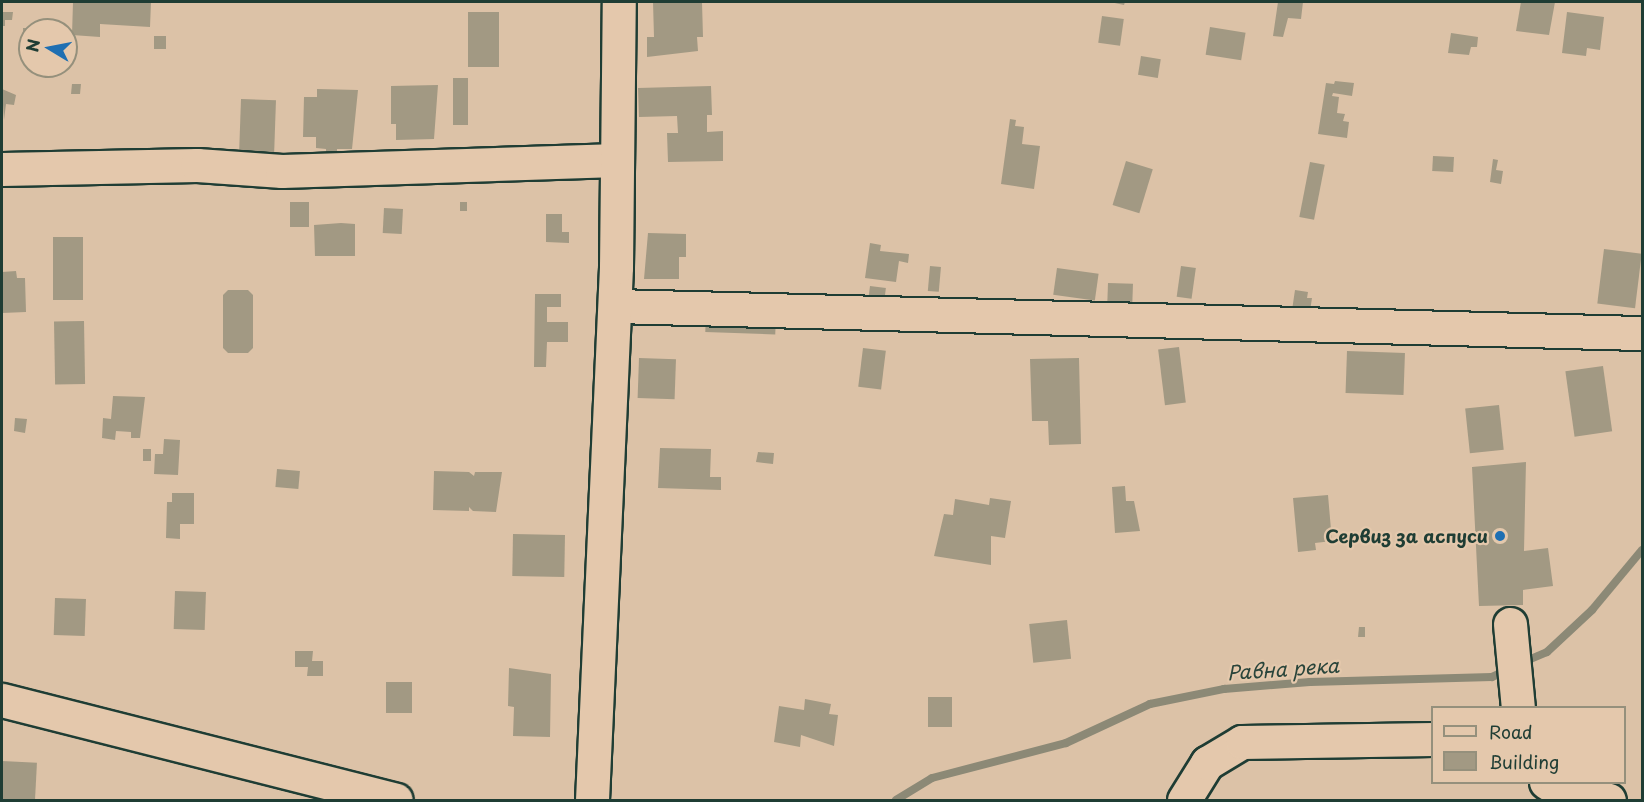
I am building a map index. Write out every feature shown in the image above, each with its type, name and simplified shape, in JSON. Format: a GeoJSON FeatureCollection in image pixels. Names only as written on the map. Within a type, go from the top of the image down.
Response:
{"type":"FeatureCollection","features":[{"type":"Feature","properties":{"kind":"street"},"geometry":{"type":"LineString","coordinates":[[592,801],[615,306],[619,2]]}},
{"type":"Feature","properties":{"kind":"street"},"geometry":{"type":"LineString","coordinates":[[2,169],[197,165],[282,171],[617,160]]}},
{"type":"Feature","properties":{"kind":"street"},"geometry":{"type":"LineString","coordinates":[[615,306],[1642,333]]}},
{"type":"Feature","properties":{"kind":"street"},"geometry":{"type":"LineString","coordinates":[[1510,624],[1518,706]]}},
{"type":"Feature","properties":{"kind":"street"},"geometry":{"type":"LineString","coordinates":[[2,700],[396,801]]}},
{"type":"Feature","properties":{"kind":"street"},"geometry":{"type":"LineString","coordinates":[[1184,801],[1207,763],[1242,742],[1431,739]]}},
{"type":"Feature","properties":{"kind":"street"},"geometry":{"type":"LineString","coordinates":[[1548,784],[1557,789],[1609,801]]}},
{"type":"Feature","properties":{"kind":"building"},"geometry":{"type":"Polygon","coordinates":[[[73,2],[151,2],[150,27],[100,24],[100,37],[78,35],[78,18],[73,18],[73,2]]]}},
{"type":"Feature","properties":{"kind":"building"},"geometry":{"type":"Polygon","coordinates":[[[653,2],[702,2],[703,37],[697,37],[698,51],[647,57],[647,37],[654,37],[653,2]]]}},
{"type":"Feature","properties":{"kind":"building"},"geometry":{"type":"Polygon","coordinates":[[[1278,2],[1303,2],[1301,19],[1288,18],[1283,37],[1273,36],[1278,2]]]}},
{"type":"Feature","properties":{"kind":"building"},"geometry":{"type":"Polygon","coordinates":[[[1521,2],[1555,2],[1549,35],[1516,31],[1521,2]]]}},
{"type":"Feature","properties":{"kind":"building"},"geometry":{"type":"Polygon","coordinates":[[[2,12],[13,12],[12,20],[5,20],[5,26],[2,26],[2,12]]]}},
{"type":"Feature","properties":{"kind":"building"},"geometry":{"type":"Polygon","coordinates":[[[468,12],[499,12],[499,67],[468,67],[468,12]]]}},
{"type":"Feature","properties":{"kind":"building"},"geometry":{"type":"Polygon","coordinates":[[[1567,12],[1604,17],[1600,50],[1587,48],[1586,56],[1562,53],[1567,12]]]}},
{"type":"Feature","properties":{"kind":"building"},"geometry":{"type":"Polygon","coordinates":[[[1102,16],[1124,19],[1120,46],[1098,43],[1102,16]]]}},
{"type":"Feature","properties":{"kind":"building"},"geometry":{"type":"Polygon","coordinates":[[[1210,27],[1246,33],[1241,60],[1206,55],[1210,27]]]}},
{"type":"Feature","properties":{"kind":"building"},"geometry":{"type":"Polygon","coordinates":[[[1451,33],[1478,37],[1477,47],[1471,47],[1469,55],[1448,53],[1451,33]]]}},
{"type":"Feature","properties":{"kind":"building"},"geometry":{"type":"Polygon","coordinates":[[[154,36],[166,36],[166,49],[154,49],[154,36]]]}},
{"type":"Feature","properties":{"kind":"building"},"geometry":{"type":"Polygon","coordinates":[[[1141,56],[1161,59],[1158,78],[1138,75],[1141,56]]]}},
{"type":"Feature","properties":{"kind":"building"},"geometry":{"type":"Polygon","coordinates":[[[453,78],[468,78],[468,125],[453,125],[453,78]]]}},
{"type":"Feature","properties":{"kind":"building"},"geometry":{"type":"Polygon","coordinates":[[[1335,81],[1354,83],[1352,96],[1333,93],[1332,96],[1339,97],[1337,113],[1345,114],[1343,121],[1349,122],[1347,138],[1318,134],[1326,83],[1334,84],[1335,81]]]}},
{"type":"Feature","properties":{"kind":"building"},"geometry":{"type":"Polygon","coordinates":[[[72,84],[81,84],[80,94],[71,94],[72,84]]]}},
{"type":"Feature","properties":{"kind":"building"},"geometry":{"type":"Polygon","coordinates":[[[438,85],[434,139],[396,140],[396,124],[391,124],[391,86],[438,85]]]}},
{"type":"Feature","properties":{"kind":"building"},"geometry":{"type":"Polygon","coordinates":[[[711,86],[712,115],[707,115],[707,132],[723,131],[723,161],[668,162],[667,133],[678,133],[677,116],[639,117],[638,88],[711,86]]]}},
{"type":"Feature","properties":{"kind":"building"},"geometry":{"type":"Polygon","coordinates":[[[2,89],[16,95],[14,105],[6,104],[4,120],[2,89]]]}},
{"type":"Feature","properties":{"kind":"building"},"geometry":{"type":"Polygon","coordinates":[[[317,89],[358,90],[352,149],[337,149],[337,156],[326,156],[326,149],[316,148],[316,137],[303,137],[304,97],[317,97],[317,89]]]}},
{"type":"Feature","properties":{"kind":"building"},"geometry":{"type":"Polygon","coordinates":[[[241,99],[276,100],[274,156],[239,155],[241,99]]]}},
{"type":"Feature","properties":{"kind":"building"},"geometry":{"type":"Polygon","coordinates":[[[1010,119],[1016,120],[1015,126],[1024,127],[1022,144],[1040,146],[1034,189],[1001,184],[1010,119]]]}},
{"type":"Feature","properties":{"kind":"building"},"geometry":{"type":"Polygon","coordinates":[[[1433,156],[1454,157],[1453,172],[1432,171],[1433,156]]]}},
{"type":"Feature","properties":{"kind":"building"},"geometry":{"type":"Polygon","coordinates":[[[1493,159],[1498,160],[1496,170],[1503,171],[1501,184],[1490,182],[1493,159]]]}},
{"type":"Feature","properties":{"kind":"building"},"geometry":{"type":"Polygon","coordinates":[[[1126,161],[1153,169],[1139,213],[1113,205],[1126,161]]]}},
{"type":"Feature","properties":{"kind":"building"},"geometry":{"type":"Polygon","coordinates":[[[1310,162],[1325,165],[1314,220],[1299,217],[1310,162]]]}},
{"type":"Feature","properties":{"kind":"building"},"geometry":{"type":"Polygon","coordinates":[[[290,202],[309,202],[309,227],[290,227],[290,202]]]}},
{"type":"Feature","properties":{"kind":"building"},"geometry":{"type":"Polygon","coordinates":[[[460,202],[467,202],[467,211],[460,211],[460,202]]]}},
{"type":"Feature","properties":{"kind":"building"},"geometry":{"type":"Polygon","coordinates":[[[384,208],[403,209],[402,234],[383,233],[384,208]]]}},
{"type":"Feature","properties":{"kind":"building"},"geometry":{"type":"Polygon","coordinates":[[[546,214],[562,214],[562,232],[569,232],[569,243],[546,242],[546,214]]]}},
{"type":"Feature","properties":{"kind":"building"},"geometry":{"type":"Polygon","coordinates":[[[355,224],[355,256],[315,256],[314,225],[355,224]]]}},
{"type":"Feature","properties":{"kind":"building"},"geometry":{"type":"Polygon","coordinates":[[[648,233],[686,234],[686,257],[679,257],[679,279],[644,279],[648,233]]]}},
{"type":"Feature","properties":{"kind":"building"},"geometry":{"type":"Polygon","coordinates":[[[53,237],[83,237],[83,300],[53,300],[53,237]]]}},
{"type":"Feature","properties":{"kind":"building"},"geometry":{"type":"Polygon","coordinates":[[[870,243],[881,245],[880,251],[909,254],[908,263],[899,261],[896,282],[865,278],[870,243]]]}},
{"type":"Feature","properties":{"kind":"building"},"geometry":{"type":"Polygon","coordinates":[[[1604,249],[1642,254],[1635,308],[1597,304],[1604,249]]]}},
{"type":"Feature","properties":{"kind":"building"},"geometry":{"type":"Polygon","coordinates":[[[930,266],[941,267],[939,292],[928,291],[930,266]]]}},
{"type":"Feature","properties":{"kind":"building"},"geometry":{"type":"Polygon","coordinates":[[[1181,266],[1196,268],[1192,299],[1177,297],[1181,266]]]}},
{"type":"Feature","properties":{"kind":"building"},"geometry":{"type":"Polygon","coordinates":[[[1057,268],[1099,274],[1095,301],[1053,295],[1057,268]]]}},
{"type":"Feature","properties":{"kind":"building"},"geometry":{"type":"Polygon","coordinates":[[[16,271],[17,278],[25,278],[26,312],[2,313],[2,272],[16,271]]]}},
{"type":"Feature","properties":{"kind":"building"},"geometry":{"type":"Polygon","coordinates":[[[1108,283],[1133,284],[1132,312],[1107,311],[1108,283]]]}},
{"type":"Feature","properties":{"kind":"building"},"geometry":{"type":"Polygon","coordinates":[[[870,286],[886,288],[884,300],[869,298],[870,286]]]}},
{"type":"Feature","properties":{"kind":"building"},"geometry":{"type":"Polygon","coordinates":[[[228,290],[248,290],[253,295],[253,348],[248,353],[228,353],[223,348],[223,295],[228,290]]]}},
{"type":"Feature","properties":{"kind":"building"},"geometry":{"type":"Polygon","coordinates":[[[1295,290],[1308,292],[1307,298],[1312,298],[1310,311],[1291,317],[1295,290]]]}},
{"type":"Feature","properties":{"kind":"building"},"geometry":{"type":"Polygon","coordinates":[[[535,294],[561,294],[561,307],[547,307],[547,322],[568,322],[568,342],[547,342],[546,367],[534,367],[535,294]]]}},
{"type":"Feature","properties":{"kind":"building"},"geometry":{"type":"Polygon","coordinates":[[[706,312],[776,314],[775,334],[705,332],[706,312]]]}},
{"type":"Feature","properties":{"kind":"building"},"geometry":{"type":"Polygon","coordinates":[[[84,321],[85,384],[55,385],[54,322],[84,321]]]}},
{"type":"Feature","properties":{"kind":"building"},"geometry":{"type":"Polygon","coordinates":[[[1179,347],[1186,403],[1165,405],[1158,350],[1179,347]]]}},
{"type":"Feature","properties":{"kind":"building"},"geometry":{"type":"Polygon","coordinates":[[[863,348],[886,351],[881,390],[858,387],[863,348]]]}},
{"type":"Feature","properties":{"kind":"building"},"geometry":{"type":"Polygon","coordinates":[[[1347,351],[1405,353],[1403,395],[1346,393],[1347,351]]]}},
{"type":"Feature","properties":{"kind":"building"},"geometry":{"type":"Polygon","coordinates":[[[639,358],[676,359],[675,399],[638,398],[639,358]]]}},
{"type":"Feature","properties":{"kind":"building"},"geometry":{"type":"Polygon","coordinates":[[[1079,358],[1081,444],[1049,445],[1048,421],[1032,421],[1030,359],[1079,358]]]}},
{"type":"Feature","properties":{"kind":"building"},"geometry":{"type":"Polygon","coordinates":[[[1603,366],[1612,431],[1575,437],[1565,371],[1603,366]]]}},
{"type":"Feature","properties":{"kind":"building"},"geometry":{"type":"Polygon","coordinates":[[[113,396],[145,397],[140,438],[131,438],[131,432],[116,431],[115,440],[102,438],[103,418],[111,419],[113,396]]]}},
{"type":"Feature","properties":{"kind":"building"},"geometry":{"type":"Polygon","coordinates":[[[1499,405],[1504,450],[1470,453],[1465,409],[1499,405]]]}},
{"type":"Feature","properties":{"kind":"building"},"geometry":{"type":"Polygon","coordinates":[[[15,418],[27,419],[25,433],[14,431],[15,418]]]}},
{"type":"Feature","properties":{"kind":"building"},"geometry":{"type":"Polygon","coordinates":[[[164,439],[180,440],[178,475],[154,474],[155,454],[163,454],[164,439]]]}},
{"type":"Feature","properties":{"kind":"building"},"geometry":{"type":"Polygon","coordinates":[[[660,448],[711,449],[710,477],[721,477],[721,490],[658,488],[660,448]]]}},
{"type":"Feature","properties":{"kind":"building"},"geometry":{"type":"Polygon","coordinates":[[[143,449],[151,449],[151,461],[143,461],[143,449]]]}},
{"type":"Feature","properties":{"kind":"building"},"geometry":{"type":"Polygon","coordinates":[[[758,452],[774,453],[773,464],[756,462],[758,452]]]}},
{"type":"Feature","properties":{"kind":"building","name":"Сервиз за аспуси"},"geometry":{"type":"Polygon","coordinates":[[[1526,462],[1524,551],[1548,548],[1553,586],[1523,590],[1523,605],[1479,606],[1472,467],[1526,462]]]}},
{"type":"Feature","properties":{"kind":"building"},"geometry":{"type":"Polygon","coordinates":[[[277,469],[300,471],[298,489],[275,487],[277,469]]]}},
{"type":"Feature","properties":{"kind":"building"},"geometry":{"type":"Polygon","coordinates":[[[434,471],[469,472],[474,476],[475,472],[502,472],[496,512],[473,511],[469,507],[469,511],[433,510],[434,471]]]}},
{"type":"Feature","properties":{"kind":"building"},"geometry":{"type":"Polygon","coordinates":[[[1125,486],[1126,501],[1134,501],[1140,531],[1115,533],[1112,487],[1125,486]]]}},
{"type":"Feature","properties":{"kind":"building"},"geometry":{"type":"Polygon","coordinates":[[[172,493],[194,493],[194,524],[180,524],[180,539],[166,538],[167,502],[172,502],[172,493]]]}},
{"type":"Feature","properties":{"kind":"building"},"geometry":{"type":"Polygon","coordinates":[[[1328,495],[1332,541],[1315,543],[1316,550],[1298,552],[1293,498],[1328,495]]]}},
{"type":"Feature","properties":{"kind":"building"},"geometry":{"type":"Polygon","coordinates":[[[990,498],[1011,501],[1005,538],[991,536],[991,565],[934,556],[944,514],[953,515],[955,499],[989,505],[990,498]]]}},
{"type":"Feature","properties":{"kind":"building"},"geometry":{"type":"Polygon","coordinates":[[[513,534],[565,535],[564,577],[512,576],[513,534]]]}},
{"type":"Feature","properties":{"kind":"building"},"geometry":{"type":"Polygon","coordinates":[[[175,591],[206,592],[205,630],[174,629],[175,591]]]}},
{"type":"Feature","properties":{"kind":"building"},"geometry":{"type":"Polygon","coordinates":[[[55,598],[86,599],[85,636],[54,635],[55,598]]]}},
{"type":"Feature","properties":{"kind":"building"},"geometry":{"type":"Polygon","coordinates":[[[1067,620],[1071,659],[1033,663],[1029,624],[1067,620]]]}},
{"type":"Feature","properties":{"kind":"building"},"geometry":{"type":"Polygon","coordinates":[[[1359,627],[1365,627],[1365,637],[1358,637],[1359,627]]]}},
{"type":"Feature","properties":{"kind":"building"},"geometry":{"type":"Polygon","coordinates":[[[295,651],[313,651],[312,661],[323,661],[323,676],[307,676],[308,667],[295,667],[295,651]]]}},
{"type":"Feature","properties":{"kind":"building"},"geometry":{"type":"Polygon","coordinates":[[[509,668],[551,674],[550,737],[513,736],[514,707],[508,706],[509,668]]]}},
{"type":"Feature","properties":{"kind":"building"},"geometry":{"type":"Polygon","coordinates":[[[386,682],[412,682],[412,713],[386,713],[386,682]]]}},
{"type":"Feature","properties":{"kind":"building"},"geometry":{"type":"Polygon","coordinates":[[[928,697],[952,697],[952,727],[928,727],[928,697]]]}},
{"type":"Feature","properties":{"kind":"building"},"geometry":{"type":"Polygon","coordinates":[[[805,699],[831,704],[829,714],[838,715],[834,746],[801,735],[800,747],[774,742],[779,706],[804,710],[805,699]]]}},
{"type":"Feature","properties":{"kind":"building"},"geometry":{"type":"Polygon","coordinates":[[[2,761],[37,763],[35,800],[2,800],[2,761]]]}},
{"type":"Feature","properties":{"kind":"waterway","name":"Равна река"},"geometry":{"type":"LineString","coordinates":[[1521,663],[1547,652],[1592,610],[1642,550]]}},
{"type":"Feature","properties":{"kind":"waterway","name":"Равна река"},"geometry":{"type":"LineString","coordinates":[[896,800],[932,778],[1066,743],[1150,704],[1224,689],[1310,682],[1492,677],[1505,671]]}},
{"type":"Feature","properties":{"kind":"place","name":"Сервиз за аспуси"},"geometry":{"type":"Point","coordinates":[1500,536]}}]}
